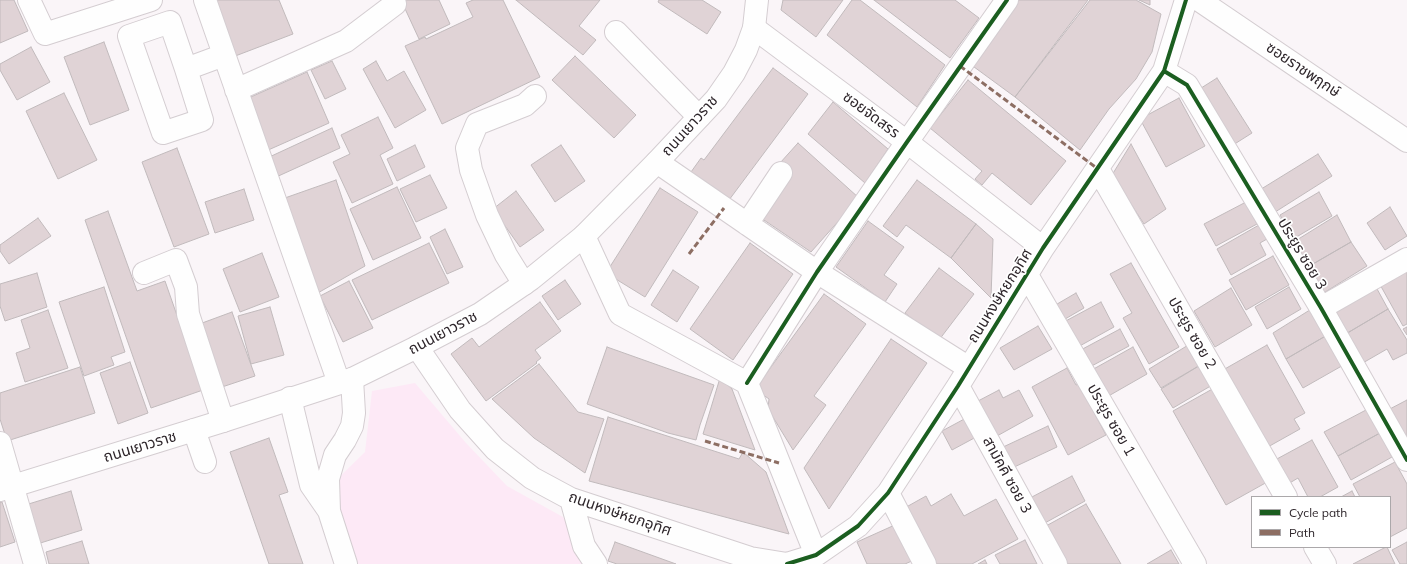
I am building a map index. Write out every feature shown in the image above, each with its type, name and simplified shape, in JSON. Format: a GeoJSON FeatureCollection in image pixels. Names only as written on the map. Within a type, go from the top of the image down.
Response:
{"type":"FeatureCollection","features":[{"type":"Feature","properties":{"kind":"street"},"geometry":{"type":"LineString","coordinates":[[29,0],[45,34],[151,0]]}},
{"type":"Feature","properties":{"kind":"street"},"geometry":{"type":"LineString","coordinates":[[205,0],[236,90],[345,381],[354,413],[352,426],[335,455],[328,479],[329,511],[346,564]]}},
{"type":"Feature","properties":{"kind":"street","name":"ถนนหงษ์หยกอุทิศ"},"geometry":{"type":"LineString","coordinates":[[417,348],[460,410],[495,449],[532,478],[571,499],[750,558],[787,564],[816,555],[858,526],[888,493],[958,386],[1043,248],[1164,71],[1186,0]]}},
{"type":"Feature","properties":{"kind":"street","name":"ซอยราชพฤกษ์"},"geometry":{"type":"LineString","coordinates":[[1199,0],[1407,141]]}},
{"type":"Feature","properties":{"kind":"street","name":"ถนนเยาวราช"},"geometry":{"type":"LineString","coordinates":[[6,489],[345,381],[417,348],[480,314],[524,284],[584,236],[657,162],[716,99],[734,73],[746,50],[754,28],[754,1]]}},
{"type":"Feature","properties":{"kind":"street"},"geometry":{"type":"LineString","coordinates":[[747,384],[817,272],[1002,2]]}},
{"type":"Feature","properties":{"kind":"street"},"geometry":{"type":"LineString","coordinates":[[236,90],[346,41],[396,4]]}},
{"type":"Feature","properties":{"kind":"street"},"geometry":{"type":"LineString","coordinates":[[170,22],[186,69],[202,120],[163,133],[129,36],[170,22]]}},
{"type":"Feature","properties":{"kind":"street","name":"ซอยจัดสรร"},"geometry":{"type":"LineString","coordinates":[[754,28],[907,142],[1043,248]]}},
{"type":"Feature","properties":{"kind":"street"},"geometry":{"type":"LineString","coordinates":[[616,32],[699,117]]}},
{"type":"Feature","properties":{"kind":"street"},"geometry":{"type":"LineString","coordinates":[[186,69],[224,55]]}},
{"type":"Feature","properties":{"kind":"street","name":"ประยูร ซอย 3"},"geometry":{"type":"LineString","coordinates":[[1164,71],[1187,85],[1321,308],[1407,460]]}},
{"type":"Feature","properties":{"kind":"street"},"geometry":{"type":"LineString","coordinates":[[524,284],[506,255],[487,215],[471,170],[467,148],[477,124],[524,105],[535,96]]}},
{"type":"Feature","properties":{"kind":"street"},"geometry":{"type":"LineString","coordinates":[[657,162],[817,272],[969,368]]}},
{"type":"Feature","properties":{"kind":"street","name":"ประยูร ซอย 2"},"geometry":{"type":"LineString","coordinates":[[1098,169],[1285,496]]}},
{"type":"Feature","properties":{"kind":"street"},"geometry":{"type":"LineString","coordinates":[[748,224],[781,173]]}},
{"type":"Feature","properties":{"kind":"street"},"geometry":{"type":"LineString","coordinates":[[584,236],[620,314],[747,384],[816,555]]}},
{"type":"Feature","properties":{"kind":"street"},"geometry":{"type":"LineString","coordinates":[[1321,308],[1407,259]]}},
{"type":"Feature","properties":{"kind":"street"},"geometry":{"type":"LineString","coordinates":[[144,273],[176,260],[186,287],[188,314],[223,421]]}},
{"type":"Feature","properties":{"kind":"street","name":"ประยูร ซอย 1"},"geometry":{"type":"LineString","coordinates":[[1027,275],[1195,564]]}},
{"type":"Feature","properties":{"kind":"street","name":"สามัคคี ซอย 3"},"geometry":{"type":"LineString","coordinates":[[958,386],[1056,564]]}},
{"type":"Feature","properties":{"kind":"street"},"geometry":{"type":"LineString","coordinates":[[290,398],[311,485],[329,511]]}},
{"type":"Feature","properties":{"kind":"street"},"geometry":{"type":"LineString","coordinates":[[194,430],[205,462]]}},
{"type":"Feature","properties":{"kind":"street"},"geometry":{"type":"LineString","coordinates":[[299,440],[316,456],[323,457],[335,455]]}},
{"type":"Feature","properties":{"kind":"street"},"geometry":{"type":"LineString","coordinates":[[0,443],[6,489],[35,564]]}},
{"type":"Feature","properties":{"kind":"street"},"geometry":{"type":"LineString","coordinates":[[888,493],[925,564]]}},
{"type":"Feature","properties":{"kind":"street"},"geometry":{"type":"LineString","coordinates":[[571,499],[584,546],[596,564]]}},
{"type":"Feature","properties":{"kind":"street"},"geometry":{"type":"LineString","coordinates":[[1316,548],[1324,564]]}},
{"type":"Feature","properties":{"kind":"shaded area"},"geometry":{"type":"Polygon","coordinates":[[[415,383],[466,443],[507,486],[563,517],[591,564],[338,564],[319,497],[365,452],[372,391],[415,383]]]}},
{"type":"Feature","properties":{"kind":"building"},"geometry":{"type":"Polygon","coordinates":[[[0,0],[14,0],[28,31],[0,43],[0,0]]]}},
{"type":"Feature","properties":{"kind":"building"},"geometry":{"type":"Polygon","coordinates":[[[208,0],[279,0],[293,34],[230,58],[208,0]]]}},
{"type":"Feature","properties":{"kind":"building"},"geometry":{"type":"Polygon","coordinates":[[[401,0],[439,0],[450,24],[419,39],[401,0]]]}},
{"type":"Feature","properties":{"kind":"building"},"geometry":{"type":"Polygon","coordinates":[[[473,0],[503,0],[540,77],[442,124],[405,46],[425,37],[426,39],[473,17],[466,3],[473,0]]]}},
{"type":"Feature","properties":{"kind":"building"},"geometry":{"type":"Polygon","coordinates":[[[516,0],[600,0],[579,26],[596,40],[583,55],[516,0]]]}},
{"type":"Feature","properties":{"kind":"building"},"geometry":{"type":"Polygon","coordinates":[[[659,0],[702,0],[721,12],[707,34],[658,2],[659,0]]]}},
{"type":"Feature","properties":{"kind":"building"},"geometry":{"type":"Polygon","coordinates":[[[783,0],[843,0],[816,37],[781,10],[783,0]]]}},
{"type":"Feature","properties":{"kind":"building"},"geometry":{"type":"Polygon","coordinates":[[[852,0],[860,0],[945,65],[917,107],[827,35],[852,0]]]}},
{"type":"Feature","properties":{"kind":"building"},"geometry":{"type":"Polygon","coordinates":[[[874,0],[955,0],[979,18],[950,58],[874,0]]]}},
{"type":"Feature","properties":{"kind":"building"},"geometry":{"type":"Polygon","coordinates":[[[1015,0],[1088,0],[1015,97],[970,64],[1015,0]]]}},
{"type":"Feature","properties":{"kind":"building"},"geometry":{"type":"Polygon","coordinates":[[[1090,0],[1136,0],[1161,14],[1152,52],[1136,79],[1109,109],[1080,150],[1015,97],[1090,0]]]}},
{"type":"Feature","properties":{"kind":"building"},"geometry":{"type":"Polygon","coordinates":[[[1139,0],[1150,0],[1150,5],[1139,0]]]}},
{"type":"Feature","properties":{"kind":"building"},"geometry":{"type":"Polygon","coordinates":[[[104,42],[129,110],[90,125],[64,57],[104,42]]]}},
{"type":"Feature","properties":{"kind":"building"},"geometry":{"type":"Polygon","coordinates":[[[31,47],[50,82],[17,100],[0,70],[0,64],[31,47]]]}},
{"type":"Feature","properties":{"kind":"building"},"geometry":{"type":"Polygon","coordinates":[[[575,56],[636,115],[614,138],[552,80],[575,56]]]}},
{"type":"Feature","properties":{"kind":"building"},"geometry":{"type":"Polygon","coordinates":[[[332,61],[346,89],[325,99],[311,70],[332,61]]]}},
{"type":"Feature","properties":{"kind":"building"},"geometry":{"type":"Polygon","coordinates":[[[376,61],[387,81],[404,71],[426,110],[395,128],[363,69],[376,61]]]}},
{"type":"Feature","properties":{"kind":"building"},"geometry":{"type":"Polygon","coordinates":[[[773,68],[808,94],[729,200],[691,172],[701,158],[704,160],[773,68]]]}},
{"type":"Feature","properties":{"kind":"building"},"geometry":{"type":"Polygon","coordinates":[[[307,72],[329,123],[266,151],[244,100],[307,72]]]}},
{"type":"Feature","properties":{"kind":"building"},"geometry":{"type":"Polygon","coordinates":[[[1217,78],[1252,133],[1233,145],[1198,90],[1217,78]]]}},
{"type":"Feature","properties":{"kind":"building"},"geometry":{"type":"Polygon","coordinates":[[[968,80],[1066,161],[1031,205],[992,173],[982,185],[975,179],[982,171],[930,128],[968,80]]]}},
{"type":"Feature","properties":{"kind":"building"},"geometry":{"type":"Polygon","coordinates":[[[64,93],[97,160],[58,179],[26,111],[64,93]]]}},
{"type":"Feature","properties":{"kind":"building"},"geometry":{"type":"Polygon","coordinates":[[[1179,98],[1205,146],[1166,167],[1140,119],[1179,98]]]}},
{"type":"Feature","properties":{"kind":"building"},"geometry":{"type":"Polygon","coordinates":[[[833,102],[888,149],[865,183],[808,134],[833,102]]]}},
{"type":"Feature","properties":{"kind":"building"},"geometry":{"type":"Polygon","coordinates":[[[378,117],[393,148],[380,155],[393,184],[352,203],[333,162],[350,154],[341,135],[378,117]]]}},
{"type":"Feature","properties":{"kind":"building"},"geometry":{"type":"Polygon","coordinates":[[[332,128],[340,148],[274,178],[265,159],[332,128]]]}},
{"type":"Feature","properties":{"kind":"building"},"geometry":{"type":"Polygon","coordinates":[[[798,143],[859,198],[811,252],[761,218],[792,172],[780,163],[798,143]]]}},
{"type":"Feature","properties":{"kind":"building"},"geometry":{"type":"Polygon","coordinates":[[[1131,144],[1166,209],[1144,224],[1112,175],[1131,144]]]}},
{"type":"Feature","properties":{"kind":"building"},"geometry":{"type":"Polygon","coordinates":[[[415,145],[425,167],[397,181],[387,159],[415,145]]]}},
{"type":"Feature","properties":{"kind":"building"},"geometry":{"type":"Polygon","coordinates":[[[561,145],[585,181],[555,202],[531,165],[561,145]]]}},
{"type":"Feature","properties":{"kind":"building"},"geometry":{"type":"Polygon","coordinates":[[[177,148],[209,234],[174,247],[142,162],[177,148]]]}},
{"type":"Feature","properties":{"kind":"building"},"geometry":{"type":"Polygon","coordinates":[[[1318,154],[1332,176],[1272,214],[1258,191],[1318,154]]]}},
{"type":"Feature","properties":{"kind":"building"},"geometry":{"type":"Polygon","coordinates":[[[430,175],[447,208],[416,222],[400,189],[430,175]]]}},
{"type":"Feature","properties":{"kind":"building"},"geometry":{"type":"Polygon","coordinates":[[[336,180],[365,266],[316,294],[282,199],[336,180]]]}},
{"type":"Feature","properties":{"kind":"building"},"geometry":{"type":"Polygon","coordinates":[[[917,180],[976,224],[951,258],[906,225],[897,237],[883,226],[917,180]]]}},
{"type":"Feature","properties":{"kind":"building"},"geometry":{"type":"Polygon","coordinates":[[[397,187],[421,238],[373,260],[350,209],[397,187]]]}},
{"type":"Feature","properties":{"kind":"building"},"geometry":{"type":"Polygon","coordinates":[[[660,188],[698,212],[645,297],[606,273],[660,188]]]}},
{"type":"Feature","properties":{"kind":"building"},"geometry":{"type":"Polygon","coordinates":[[[244,189],[254,220],[215,233],[205,202],[244,189]]]}},
{"type":"Feature","properties":{"kind":"building"},"geometry":{"type":"Polygon","coordinates":[[[516,191],[544,230],[520,247],[493,209],[516,191]]]}},
{"type":"Feature","properties":{"kind":"building"},"geometry":{"type":"Polygon","coordinates":[[[1319,192],[1332,216],[1293,239],[1280,215],[1319,192]]]}},
{"type":"Feature","properties":{"kind":"building"},"geometry":{"type":"Polygon","coordinates":[[[1246,202],[1257,224],[1216,246],[1204,224],[1246,202]]]}},
{"type":"Feature","properties":{"kind":"building"},"geometry":{"type":"Polygon","coordinates":[[[1390,207],[1407,236],[1385,250],[1367,223],[1390,207]]]}},
{"type":"Feature","properties":{"kind":"building"},"geometry":{"type":"Polygon","coordinates":[[[108,211],[137,291],[165,281],[203,390],[151,408],[85,220],[108,211]]]}},
{"type":"Feature","properties":{"kind":"building"},"geometry":{"type":"Polygon","coordinates":[[[1337,215],[1351,242],[1306,268],[1292,243],[1337,215]]]}},
{"type":"Feature","properties":{"kind":"building"},"geometry":{"type":"Polygon","coordinates":[[[38,218],[51,236],[9,264],[0,251],[0,245],[38,218]]]}},
{"type":"Feature","properties":{"kind":"building"},"geometry":{"type":"Polygon","coordinates":[[[868,221],[904,247],[884,275],[897,284],[885,302],[836,267],[868,221]]]}},
{"type":"Feature","properties":{"kind":"building"},"geometry":{"type":"Polygon","coordinates":[[[976,224],[993,239],[991,298],[951,258],[976,224]]]}},
{"type":"Feature","properties":{"kind":"building"},"geometry":{"type":"Polygon","coordinates":[[[1259,225],[1267,239],[1260,243],[1266,255],[1231,275],[1217,249],[1259,225]]]}},
{"type":"Feature","properties":{"kind":"building"},"geometry":{"type":"Polygon","coordinates":[[[445,229],[463,267],[447,274],[430,237],[445,229]]]}},
{"type":"Feature","properties":{"kind":"building"},"geometry":{"type":"Polygon","coordinates":[[[1351,242],[1367,266],[1322,294],[1306,268],[1351,242]]]}},
{"type":"Feature","properties":{"kind":"building"},"geometry":{"type":"Polygon","coordinates":[[[429,243],[449,283],[372,320],[352,280],[429,243]]]}},
{"type":"Feature","properties":{"kind":"building"},"geometry":{"type":"Polygon","coordinates":[[[750,243],[793,274],[733,360],[690,329],[750,243]]]}},
{"type":"Feature","properties":{"kind":"building"},"geometry":{"type":"Polygon","coordinates":[[[262,253],[279,297],[240,312],[223,269],[262,253]]]}},
{"type":"Feature","properties":{"kind":"building"},"geometry":{"type":"Polygon","coordinates":[[[1273,256],[1289,285],[1246,310],[1229,280],[1273,256]]]}},
{"type":"Feature","properties":{"kind":"building"},"geometry":{"type":"Polygon","coordinates":[[[1131,263],[1179,347],[1149,364],[1123,318],[1132,313],[1110,274],[1131,263]]]}},
{"type":"Feature","properties":{"kind":"building"},"geometry":{"type":"Polygon","coordinates":[[[1407,264],[1407,324],[1403,326],[1378,281],[1407,264]]]}},
{"type":"Feature","properties":{"kind":"building"},"geometry":{"type":"Polygon","coordinates":[[[939,268],[974,294],[939,340],[905,313],[939,268]]]}},
{"type":"Feature","properties":{"kind":"building"},"geometry":{"type":"Polygon","coordinates":[[[673,270],[699,287],[677,322],[651,305],[673,270]]]}},
{"type":"Feature","properties":{"kind":"building"},"geometry":{"type":"Polygon","coordinates":[[[37,273],[47,307],[5,321],[0,306],[0,284],[37,273]]]}},
{"type":"Feature","properties":{"kind":"building"},"geometry":{"type":"Polygon","coordinates":[[[565,280],[581,304],[558,320],[542,296],[565,280]]]}},
{"type":"Feature","properties":{"kind":"building"},"geometry":{"type":"Polygon","coordinates":[[[349,281],[373,328],[343,342],[320,296],[349,281]]]}},
{"type":"Feature","properties":{"kind":"building"},"geometry":{"type":"Polygon","coordinates":[[[104,287],[125,352],[111,357],[114,365],[84,376],[59,302],[104,287]]]}},
{"type":"Feature","properties":{"kind":"building"},"geometry":{"type":"Polygon","coordinates":[[[1289,287],[1301,309],[1267,329],[1255,307],[1289,287]]]}},
{"type":"Feature","properties":{"kind":"building"},"geometry":{"type":"Polygon","coordinates":[[[1376,287],[1388,309],[1344,335],[1329,311],[1376,287]]]}},
{"type":"Feature","properties":{"kind":"building"},"geometry":{"type":"Polygon","coordinates":[[[1231,288],[1252,325],[1215,347],[1194,311],[1231,288]]]}},
{"type":"Feature","properties":{"kind":"building"},"geometry":{"type":"Polygon","coordinates":[[[1076,293],[1084,308],[1060,322],[1052,307],[1076,293]]]}},
{"type":"Feature","properties":{"kind":"building"},"geometry":{"type":"Polygon","coordinates":[[[824,294],[866,324],[814,396],[826,405],[793,450],[768,409],[769,399],[755,389],[824,294]]]}},
{"type":"Feature","properties":{"kind":"building"},"geometry":{"type":"Polygon","coordinates":[[[540,302],[561,331],[535,350],[541,358],[536,362],[537,363],[486,401],[451,354],[472,338],[479,347],[540,302]]]}},
{"type":"Feature","properties":{"kind":"building"},"geometry":{"type":"Polygon","coordinates":[[[1101,302],[1114,327],[1076,348],[1062,323],[1101,302]]]}},
{"type":"Feature","properties":{"kind":"building"},"geometry":{"type":"Polygon","coordinates":[[[270,307],[284,355],[251,364],[238,316],[270,307]]]}},
{"type":"Feature","properties":{"kind":"building"},"geometry":{"type":"Polygon","coordinates":[[[1313,308],[1329,334],[1286,359],[1273,333],[1313,308]]]}},
{"type":"Feature","properties":{"kind":"building"},"geometry":{"type":"Polygon","coordinates":[[[1388,309],[1407,340],[1407,353],[1393,360],[1387,349],[1361,364],[1344,335],[1388,309]]]}},
{"type":"Feature","properties":{"kind":"building"},"geometry":{"type":"Polygon","coordinates":[[[48,310],[68,368],[25,382],[16,353],[30,348],[21,320],[48,310]]]}},
{"type":"Feature","properties":{"kind":"building"},"geometry":{"type":"Polygon","coordinates":[[[232,312],[255,376],[216,389],[194,326],[232,312]]]}},
{"type":"Feature","properties":{"kind":"building"},"geometry":{"type":"Polygon","coordinates":[[[1038,326],[1052,349],[1014,370],[1000,348],[1038,326]]]}},
{"type":"Feature","properties":{"kind":"building"},"geometry":{"type":"Polygon","coordinates":[[[1407,327],[1407,335],[1403,329],[1407,327]]]}},
{"type":"Feature","properties":{"kind":"building"},"geometry":{"type":"Polygon","coordinates":[[[1120,329],[1129,346],[1086,369],[1077,352],[1120,329]]]}},
{"type":"Feature","properties":{"kind":"building"},"geometry":{"type":"Polygon","coordinates":[[[1329,334],[1347,363],[1303,388],[1286,359],[1329,334]]]}},
{"type":"Feature","properties":{"kind":"building"},"geometry":{"type":"Polygon","coordinates":[[[891,339],[927,363],[829,509],[804,468],[891,339]]]}},
{"type":"Feature","properties":{"kind":"building"},"geometry":{"type":"Polygon","coordinates":[[[1190,344],[1202,364],[1161,388],[1149,369],[1190,344]]]}},
{"type":"Feature","properties":{"kind":"building"},"geometry":{"type":"Polygon","coordinates":[[[1267,345],[1305,413],[1294,419],[1300,429],[1266,448],[1223,370],[1267,345]]]}},
{"type":"Feature","properties":{"kind":"building"},"geometry":{"type":"Polygon","coordinates":[[[607,347],[714,385],[696,440],[668,433],[587,404],[607,347]]]}},
{"type":"Feature","properties":{"kind":"building"},"geometry":{"type":"Polygon","coordinates":[[[1133,347],[1147,374],[1105,398],[1090,371],[1133,347]]]}},
{"type":"Feature","properties":{"kind":"building"},"geometry":{"type":"Polygon","coordinates":[[[130,362],[148,413],[118,424],[100,373],[130,362]]]}},
{"type":"Feature","properties":{"kind":"building"},"geometry":{"type":"Polygon","coordinates":[[[539,364],[578,412],[604,419],[585,473],[534,438],[492,399],[539,364]]]}},
{"type":"Feature","properties":{"kind":"building"},"geometry":{"type":"Polygon","coordinates":[[[1202,364],[1214,384],[1173,408],[1161,389],[1202,364]]]}},
{"type":"Feature","properties":{"kind":"building"},"geometry":{"type":"Polygon","coordinates":[[[80,367],[95,413],[7,441],[0,419],[0,393],[80,367]]]}},
{"type":"Feature","properties":{"kind":"building"},"geometry":{"type":"Polygon","coordinates":[[[1067,368],[1076,385],[1079,384],[1106,435],[1068,455],[1032,387],[1067,368]]]}},
{"type":"Feature","properties":{"kind":"building"},"geometry":{"type":"Polygon","coordinates":[[[720,378],[732,389],[755,450],[703,434],[720,378]]]}},
{"type":"Feature","properties":{"kind":"building"},"geometry":{"type":"Polygon","coordinates":[[[1216,387],[1269,481],[1226,505],[1173,411],[1216,387]]]}},
{"type":"Feature","properties":{"kind":"building"},"geometry":{"type":"Polygon","coordinates":[[[999,390],[1003,398],[1019,390],[1033,416],[997,436],[978,401],[999,390]]]}},
{"type":"Feature","properties":{"kind":"building"},"geometry":{"type":"Polygon","coordinates":[[[1407,400],[1407,437],[1402,440],[1386,411],[1407,400]]]}},
{"type":"Feature","properties":{"kind":"building"},"geometry":{"type":"Polygon","coordinates":[[[1366,410],[1380,433],[1338,456],[1324,432],[1366,410]]]}},
{"type":"Feature","properties":{"kind":"building"},"geometry":{"type":"Polygon","coordinates":[[[608,417],[739,459],[743,452],[766,472],[789,534],[589,481],[608,417]]]}},
{"type":"Feature","properties":{"kind":"building"},"geometry":{"type":"Polygon","coordinates":[[[968,417],[978,436],[952,450],[942,431],[968,417]]]}},
{"type":"Feature","properties":{"kind":"building"},"geometry":{"type":"Polygon","coordinates":[[[1048,426],[1057,447],[1010,469],[1001,448],[1048,426]]]}},
{"type":"Feature","properties":{"kind":"building"},"geometry":{"type":"Polygon","coordinates":[[[1380,433],[1392,457],[1351,480],[1338,456],[1380,433]]]}},
{"type":"Feature","properties":{"kind":"building"},"geometry":{"type":"Polygon","coordinates":[[[269,438],[288,492],[279,495],[303,564],[269,564],[230,452],[269,438]]]}},
{"type":"Feature","properties":{"kind":"building"},"geometry":{"type":"Polygon","coordinates":[[[1312,440],[1338,487],[1322,496],[1307,496],[1298,478],[1288,484],[1275,460],[1312,440]]]}},
{"type":"Feature","properties":{"kind":"building"},"geometry":{"type":"Polygon","coordinates":[[[1395,462],[1407,484],[1407,528],[1391,536],[1391,496],[1359,496],[1353,484],[1395,462]]]}},
{"type":"Feature","properties":{"kind":"building"},"geometry":{"type":"Polygon","coordinates":[[[1072,476],[1085,501],[1043,524],[1030,498],[1072,476]]]}},
{"type":"Feature","properties":{"kind":"building"},"geometry":{"type":"Polygon","coordinates":[[[71,491],[82,530],[34,545],[22,506],[71,491]]]}},
{"type":"Feature","properties":{"kind":"building"},"geometry":{"type":"Polygon","coordinates":[[[1352,491],[1354,496],[1343,496],[1352,491]]]}},
{"type":"Feature","properties":{"kind":"building"},"geometry":{"type":"Polygon","coordinates":[[[951,494],[964,516],[996,499],[1018,539],[972,564],[932,564],[901,510],[926,496],[931,506],[951,494]]]}},
{"type":"Feature","properties":{"kind":"building"},"geometry":{"type":"Polygon","coordinates":[[[0,502],[2,502],[15,542],[0,547],[0,502]]]}},
{"type":"Feature","properties":{"kind":"building"},"geometry":{"type":"Polygon","coordinates":[[[1086,504],[1121,564],[1066,564],[1046,526],[1086,504]]]}},
{"type":"Feature","properties":{"kind":"building"},"geometry":{"type":"Polygon","coordinates":[[[897,524],[914,560],[905,564],[867,564],[857,542],[897,524]]]}},
{"type":"Feature","properties":{"kind":"building"},"geometry":{"type":"Polygon","coordinates":[[[1025,540],[1037,564],[1000,564],[995,555],[1025,540]]]}},
{"type":"Feature","properties":{"kind":"building"},"geometry":{"type":"Polygon","coordinates":[[[82,541],[89,564],[49,564],[46,552],[82,541]]]}},
{"type":"Feature","properties":{"kind":"building"},"geometry":{"type":"Polygon","coordinates":[[[615,542],[676,564],[617,564],[608,561],[615,542]]]}},
{"type":"Feature","properties":{"kind":"building"},"geometry":{"type":"Polygon","coordinates":[[[1407,542],[1407,564],[1400,564],[1392,550],[1407,542]]]}},
{"type":"Feature","properties":{"kind":"building"},"geometry":{"type":"Polygon","coordinates":[[[1384,548],[1387,548],[1395,564],[1353,564],[1384,548]]]}},
{"type":"Feature","properties":{"kind":"building"},"geometry":{"type":"Polygon","coordinates":[[[1171,550],[1179,564],[1147,564],[1171,550]]]}},
{"type":"Feature","properties":{"kind":"building"},"geometry":{"type":"Polygon","coordinates":[[[985,560],[987,564],[978,564],[985,560]]]}},
{"type":"Feature","properties":{"kind":"marked path"},"geometry":{"type":"LineString","coordinates":[[960,66],[1098,169]]}},
{"type":"Feature","properties":{"kind":"marked path"},"geometry":{"type":"LineString","coordinates":[[689,254],[724,208]]}},
{"type":"Feature","properties":{"kind":"marked path"},"geometry":{"type":"LineString","coordinates":[[705,441],[779,463]]}},
{"type":"Feature","properties":{"kind":"cycle path"},"geometry":{"type":"LineString","coordinates":[[747,383],[817,272],[1007,0]]}},
{"type":"Feature","properties":{"kind":"cycle path"},"geometry":{"type":"LineString","coordinates":[[787,564],[816,555],[858,526],[888,493],[958,386],[1043,248],[1164,71],[1186,0]]}},
{"type":"Feature","properties":{"kind":"cycle path"},"geometry":{"type":"LineString","coordinates":[[1164,71],[1187,85],[1321,308],[1407,460]]}}]}
